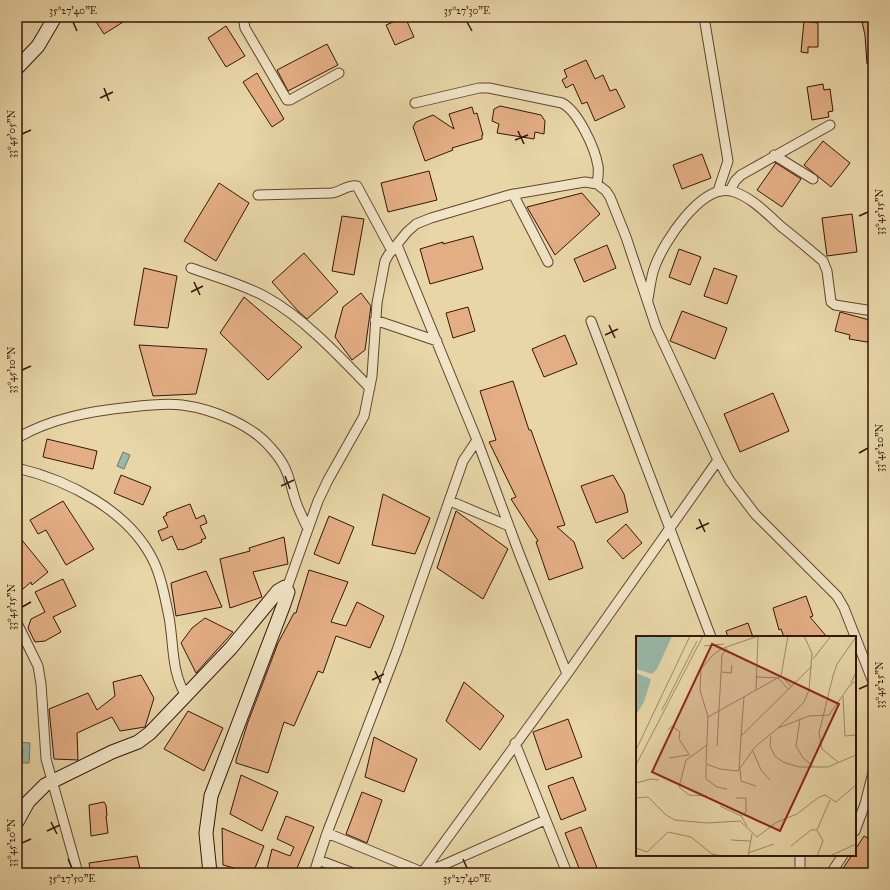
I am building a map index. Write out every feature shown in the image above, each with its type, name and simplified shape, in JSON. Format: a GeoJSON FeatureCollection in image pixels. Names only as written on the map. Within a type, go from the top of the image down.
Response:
{"type":"FeatureCollection","features":[{"type":"Feature","properties":{"kind":"street"},"geometry":{"type":"LineString","coordinates":[[17,68],[38,46],[54,17]]}},
{"type":"Feature","properties":{"kind":"street"},"geometry":{"type":"LineString","coordinates":[[244,17],[245,28],[287,100],[290,100],[339,74]]}},
{"type":"Feature","properties":{"kind":"street"},"geometry":{"type":"LineString","coordinates":[[704,17],[728,161],[718,191]]}},
{"type":"Feature","properties":{"kind":"street"},"geometry":{"type":"LineString","coordinates":[[415,103],[479,88],[489,88],[562,102],[569,106],[576,114],[595,155],[598,165],[597,184]]}},
{"type":"Feature","properties":{"kind":"street"},"geometry":{"type":"LineString","coordinates":[[730,191],[735,180],[741,174],[830,125]]}},
{"type":"Feature","properties":{"kind":"street"},"geometry":{"type":"LineString","coordinates":[[774,155],[813,179]]}},
{"type":"Feature","properties":{"kind":"street"},"geometry":{"type":"LineString","coordinates":[[210,873],[206,833],[210,800],[241,714],[284,604],[288,592],[287,588],[307,527],[328,480],[361,426],[366,410],[370,388],[375,320],[385,261],[411,228],[431,218],[513,194],[585,182],[597,184],[606,191],[610,197],[648,300],[656,327],[718,460],[730,481],[755,514],[837,596],[844,608],[855,636]]}},
{"type":"Feature","properties":{"kind":"street"},"geometry":{"type":"LineString","coordinates":[[258,195],[332,194],[341,192],[354,185],[357,186],[394,248],[437,341],[477,440],[567,674]]}},
{"type":"Feature","properties":{"kind":"street"},"geometry":{"type":"LineString","coordinates":[[648,300],[654,267],[671,234],[697,204],[718,191],[730,191],[750,200],[824,261],[827,271],[831,302],[835,305],[873,311]]}},
{"type":"Feature","properties":{"kind":"street"},"geometry":{"type":"LineString","coordinates":[[513,194],[548,262]]}},
{"type":"Feature","properties":{"kind":"street"},"geometry":{"type":"LineString","coordinates":[[191,268],[259,294],[282,307],[330,347],[370,388]]}},
{"type":"Feature","properties":{"kind":"street"},"geometry":{"type":"LineString","coordinates":[[375,320],[437,341]]}},
{"type":"Feature","properties":{"kind":"street"},"geometry":{"type":"LineString","coordinates":[[591,321],[669,530],[711,636]]}},
{"type":"Feature","properties":{"kind":"street"},"geometry":{"type":"LineString","coordinates":[[17,438],[51,422],[91,412],[165,404],[203,410],[240,425],[259,437],[271,448],[285,466],[291,481],[295,500],[307,527]]}},
{"type":"Feature","properties":{"kind":"street"},"geometry":{"type":"LineString","coordinates":[[314,873],[327,833],[397,650],[464,462],[477,440]]}},
{"type":"Feature","properties":{"kind":"street"},"geometry":{"type":"LineString","coordinates":[[422,872],[567,674],[718,460]]}},
{"type":"Feature","properties":{"kind":"street"},"geometry":{"type":"LineString","coordinates":[[17,468],[57,479],[86,495],[124,523],[146,549],[156,568],[169,616],[174,667],[178,680],[186,696]]}},
{"type":"Feature","properties":{"kind":"street"},"geometry":{"type":"LineString","coordinates":[[450,500],[509,526]]}},
{"type":"Feature","properties":{"kind":"street"},"geometry":{"type":"LineString","coordinates":[[17,822],[32,797],[52,781],[144,738],[237,642],[278,591],[284,587],[287,588]]}},
{"type":"Feature","properties":{"kind":"street"},"geometry":{"type":"LineString","coordinates":[[17,624],[38,666],[41,684],[44,750],[78,873]]}},
{"type":"Feature","properties":{"kind":"street"},"geometry":{"type":"LineString","coordinates":[[856,639],[873,682]]}},
{"type":"Feature","properties":{"kind":"street"},"geometry":{"type":"LineString","coordinates":[[515,743],[544,820],[567,873]]}},
{"type":"Feature","properties":{"kind":"street"},"geometry":{"type":"LineString","coordinates":[[856,829],[862,816],[873,772]]}},
{"type":"Feature","properties":{"kind":"street"},"geometry":{"type":"LineString","coordinates":[[327,833],[422,872],[441,866],[544,820]]}},
{"type":"Feature","properties":{"kind":"street"},"geometry":{"type":"LineString","coordinates":[[800,856],[800,873]]}},
{"type":"Feature","properties":{"kind":"street"},"geometry":{"type":"LineString","coordinates":[[831,873],[842,856]]}},
{"type":"Feature","properties":{"kind":"street"},"geometry":{"type":"LineString","coordinates":[[318,860],[353,873]]}},
{"type":"Feature","properties":{"kind":"shaded area"},"geometry":{"type":"Polygon","coordinates":[[[123,452],[130,455],[124,469],[117,466],[123,452]]]}},
{"type":"Feature","properties":{"kind":"shaded area"},"geometry":{"type":"Polygon","coordinates":[[[17,742],[30,743],[29,763],[22,763],[23,749],[17,748],[17,742]]]}},
{"type":"Feature","properties":{"kind":"building"},"geometry":{"type":"Polygon","coordinates":[[[93,17],[131,17],[104,34],[93,17]]]}},
{"type":"Feature","properties":{"kind":"building"},"geometry":{"type":"Polygon","coordinates":[[[405,17],[414,37],[395,45],[386,25],[405,17]]]}},
{"type":"Feature","properties":{"kind":"building"},"geometry":{"type":"Polygon","coordinates":[[[861,17],[873,17],[873,63],[867,64],[865,35],[861,17]]]}},
{"type":"Feature","properties":{"kind":"building"},"geometry":{"type":"Polygon","coordinates":[[[804,21],[818,23],[818,47],[808,47],[808,53],[801,52],[804,21]]]}},
{"type":"Feature","properties":{"kind":"building"},"geometry":{"type":"Polygon","coordinates":[[[226,26],[245,56],[226,67],[208,38],[226,26]]]}},
{"type":"Feature","properties":{"kind":"building"},"geometry":{"type":"Polygon","coordinates":[[[327,44],[338,65],[288,91],[277,70],[327,44]]]}},
{"type":"Feature","properties":{"kind":"building"},"geometry":{"type":"Polygon","coordinates":[[[586,60],[595,79],[603,75],[610,91],[616,89],[625,107],[595,121],[587,102],[582,104],[573,84],[566,88],[562,80],[567,77],[564,70],[586,60]]]}},
{"type":"Feature","properties":{"kind":"building"},"geometry":{"type":"Polygon","coordinates":[[[257,73],[284,119],[272,127],[243,82],[257,73]]]}},
{"type":"Feature","properties":{"kind":"building"},"geometry":{"type":"Polygon","coordinates":[[[823,84],[824,90],[830,89],[833,111],[828,112],[829,117],[812,120],[807,87],[823,84]]]}},
{"type":"Feature","properties":{"kind":"building"},"geometry":{"type":"Polygon","coordinates":[[[500,106],[541,115],[545,121],[544,134],[535,132],[534,139],[497,133],[499,124],[492,121],[494,109],[500,106]]]}},
{"type":"Feature","properties":{"kind":"building"},"geometry":{"type":"Polygon","coordinates":[[[472,107],[474,114],[477,113],[483,135],[482,139],[452,148],[453,150],[425,161],[413,127],[416,122],[433,115],[454,129],[449,114],[472,107]]]}},
{"type":"Feature","properties":{"kind":"building"},"geometry":{"type":"Polygon","coordinates":[[[823,141],[850,163],[831,187],[804,165],[823,141]]]}},
{"type":"Feature","properties":{"kind":"building"},"geometry":{"type":"Polygon","coordinates":[[[702,154],[711,178],[682,189],[673,165],[702,154]]]}},
{"type":"Feature","properties":{"kind":"building"},"geometry":{"type":"Polygon","coordinates":[[[776,163],[801,179],[782,207],[757,190],[776,163]]]}},
{"type":"Feature","properties":{"kind":"building"},"geometry":{"type":"Polygon","coordinates":[[[429,171],[437,200],[388,212],[381,183],[429,171]]]}},
{"type":"Feature","properties":{"kind":"building"},"geometry":{"type":"Polygon","coordinates":[[[219,183],[249,203],[216,261],[184,241],[219,183]]]}},
{"type":"Feature","properties":{"kind":"building"},"geometry":{"type":"Polygon","coordinates":[[[582,193],[600,214],[555,255],[527,207],[582,193]]]}},
{"type":"Feature","properties":{"kind":"building"},"geometry":{"type":"Polygon","coordinates":[[[852,214],[857,252],[827,256],[822,218],[852,214]]]}},
{"type":"Feature","properties":{"kind":"building"},"geometry":{"type":"Polygon","coordinates":[[[342,216],[364,219],[354,275],[332,271],[342,216]]]}},
{"type":"Feature","properties":{"kind":"building"},"geometry":{"type":"Polygon","coordinates":[[[473,236],[483,269],[430,284],[420,249],[443,242],[443,244],[473,236]]]}},
{"type":"Feature","properties":{"kind":"building"},"geometry":{"type":"Polygon","coordinates":[[[607,245],[616,268],[584,282],[574,259],[607,245]]]}},
{"type":"Feature","properties":{"kind":"building"},"geometry":{"type":"Polygon","coordinates":[[[679,249],[701,257],[690,285],[669,277],[679,249]]]}},
{"type":"Feature","properties":{"kind":"building"},"geometry":{"type":"Polygon","coordinates":[[[304,253],[338,292],[307,319],[272,282],[304,253]]]}},
{"type":"Feature","properties":{"kind":"building"},"geometry":{"type":"Polygon","coordinates":[[[144,268],[177,276],[168,328],[134,325],[144,268]]]}},
{"type":"Feature","properties":{"kind":"building"},"geometry":{"type":"Polygon","coordinates":[[[714,268],[737,276],[727,304],[704,296],[714,268]]]}},
{"type":"Feature","properties":{"kind":"building"},"geometry":{"type":"Polygon","coordinates":[[[361,293],[371,306],[365,350],[352,360],[335,337],[343,307],[361,293]]]}},
{"type":"Feature","properties":{"kind":"building"},"geometry":{"type":"Polygon","coordinates":[[[244,297],[302,347],[268,380],[220,333],[244,297]]]}},
{"type":"Feature","properties":{"kind":"building"},"geometry":{"type":"Polygon","coordinates":[[[468,307],[475,331],[453,338],[446,313],[468,307]]]}},
{"type":"Feature","properties":{"kind":"building"},"geometry":{"type":"Polygon","coordinates":[[[682,311],[727,328],[715,359],[670,341],[682,311]]]}},
{"type":"Feature","properties":{"kind":"building"},"geometry":{"type":"Polygon","coordinates":[[[840,312],[873,321],[873,343],[849,339],[850,335],[835,331],[840,312]]]}},
{"type":"Feature","properties":{"kind":"building"},"geometry":{"type":"Polygon","coordinates":[[[565,335],[577,364],[544,377],[532,349],[565,335]]]}},
{"type":"Feature","properties":{"kind":"building"},"geometry":{"type":"Polygon","coordinates":[[[139,345],[207,349],[196,394],[153,396],[139,345]]]}},
{"type":"Feature","properties":{"kind":"building"},"geometry":{"type":"Polygon","coordinates":[[[513,381],[529,430],[531,430],[565,525],[557,527],[574,542],[583,568],[549,580],[536,542],[538,541],[511,499],[516,497],[489,442],[496,440],[480,391],[513,381]]]}},
{"type":"Feature","properties":{"kind":"building"},"geometry":{"type":"Polygon","coordinates":[[[773,393],[789,431],[740,452],[724,414],[773,393]]]}},
{"type":"Feature","properties":{"kind":"building"},"geometry":{"type":"Polygon","coordinates":[[[47,439],[97,451],[93,469],[43,457],[47,439]]]}},
{"type":"Feature","properties":{"kind":"building"},"geometry":{"type":"Polygon","coordinates":[[[121,475],[151,487],[143,505],[114,493],[121,475]]]}},
{"type":"Feature","properties":{"kind":"building"},"geometry":{"type":"Polygon","coordinates":[[[613,475],[624,494],[628,512],[596,523],[581,486],[613,475]]]}},
{"type":"Feature","properties":{"kind":"building"},"geometry":{"type":"Polygon","coordinates":[[[383,494],[430,518],[415,554],[372,545],[383,494]]]}},
{"type":"Feature","properties":{"kind":"building"},"geometry":{"type":"Polygon","coordinates":[[[63,501],[94,549],[66,565],[46,530],[38,534],[30,520],[63,501]]]}},
{"type":"Feature","properties":{"kind":"building"},"geometry":{"type":"Polygon","coordinates":[[[190,504],[196,519],[204,515],[207,523],[200,526],[206,538],[201,540],[202,542],[182,550],[178,550],[172,536],[162,541],[158,531],[168,527],[163,517],[167,515],[166,513],[190,504]]]}},
{"type":"Feature","properties":{"kind":"building"},"geometry":{"type":"Polygon","coordinates":[[[456,511],[508,549],[483,599],[437,568],[456,511]]]}},
{"type":"Feature","properties":{"kind":"building"},"geometry":{"type":"Polygon","coordinates":[[[329,516],[354,527],[339,564],[314,554],[329,516]]]}},
{"type":"Feature","properties":{"kind":"building"},"geometry":{"type":"Polygon","coordinates":[[[626,524],[642,543],[623,559],[607,541],[626,524]]]}},
{"type":"Feature","properties":{"kind":"building"},"geometry":{"type":"Polygon","coordinates":[[[284,537],[288,564],[253,572],[262,597],[230,608],[220,559],[250,551],[249,548],[284,537]]]}},
{"type":"Feature","properties":{"kind":"building"},"geometry":{"type":"Polygon","coordinates":[[[21,539],[48,572],[32,585],[31,582],[17,594],[17,542],[21,539]]]}},
{"type":"Feature","properties":{"kind":"building"},"geometry":{"type":"Polygon","coordinates":[[[309,570],[348,582],[331,622],[346,626],[357,602],[384,616],[370,648],[336,636],[323,673],[318,671],[294,726],[284,722],[268,773],[236,763],[236,760],[248,722],[278,643],[294,613],[296,613],[309,570]]]}},
{"type":"Feature","properties":{"kind":"building"},"geometry":{"type":"Polygon","coordinates":[[[206,571],[222,607],[176,616],[171,583],[206,571]]]}},
{"type":"Feature","properties":{"kind":"building"},"geometry":{"type":"Polygon","coordinates":[[[63,579],[76,606],[53,617],[61,632],[45,641],[35,642],[28,628],[31,619],[45,612],[35,592],[63,579]]]}},
{"type":"Feature","properties":{"kind":"building"},"geometry":{"type":"Polygon","coordinates":[[[806,596],[813,616],[810,617],[826,636],[784,636],[781,629],[779,630],[773,608],[806,596]]]}},
{"type":"Feature","properties":{"kind":"building"},"geometry":{"type":"Polygon","coordinates":[[[205,618],[233,632],[196,673],[181,643],[192,628],[205,618]]]}},
{"type":"Feature","properties":{"kind":"building"},"geometry":{"type":"Polygon","coordinates":[[[748,623],[753,636],[728,636],[726,631],[748,623]]]}},
{"type":"Feature","properties":{"kind":"building"},"geometry":{"type":"Polygon","coordinates":[[[141,675],[154,698],[145,727],[120,731],[112,717],[77,733],[78,760],[54,759],[49,709],[88,693],[97,710],[115,696],[113,682],[141,675]]]}},
{"type":"Feature","properties":{"kind":"building"},"geometry":{"type":"Polygon","coordinates":[[[464,682],[504,716],[480,750],[446,721],[464,682]]]}},
{"type":"Feature","properties":{"kind":"building"},"geometry":{"type":"Polygon","coordinates":[[[188,711],[223,728],[204,771],[164,749],[188,711]]]}},
{"type":"Feature","properties":{"kind":"building"},"geometry":{"type":"Polygon","coordinates":[[[568,719],[582,757],[546,770],[533,732],[568,719]]]}},
{"type":"Feature","properties":{"kind":"building"},"geometry":{"type":"Polygon","coordinates":[[[374,737],[417,759],[404,792],[365,777],[374,737]]]}},
{"type":"Feature","properties":{"kind":"building"},"geometry":{"type":"Polygon","coordinates":[[[241,775],[278,792],[262,831],[230,814],[241,775]]]}},
{"type":"Feature","properties":{"kind":"building"},"geometry":{"type":"Polygon","coordinates":[[[573,777],[586,810],[561,820],[548,786],[573,777]]]}},
{"type":"Feature","properties":{"kind":"building"},"geometry":{"type":"Polygon","coordinates":[[[362,792],[382,800],[367,843],[346,834],[362,792]]]}},
{"type":"Feature","properties":{"kind":"building"},"geometry":{"type":"Polygon","coordinates":[[[104,802],[106,805],[108,833],[91,836],[89,805],[104,802]]]}},
{"type":"Feature","properties":{"kind":"building"},"geometry":{"type":"Polygon","coordinates":[[[286,816],[314,827],[295,873],[266,873],[272,849],[290,856],[294,847],[277,839],[286,816]]]}},
{"type":"Feature","properties":{"kind":"building"},"geometry":{"type":"Polygon","coordinates":[[[581,827],[599,873],[581,873],[565,833],[581,827]]]}},
{"type":"Feature","properties":{"kind":"building"},"geometry":{"type":"Polygon","coordinates":[[[222,828],[264,846],[253,873],[223,865],[222,828]]]}},
{"type":"Feature","properties":{"kind":"building"},"geometry":{"type":"Polygon","coordinates":[[[864,836],[873,841],[873,873],[840,873],[851,856],[856,856],[856,848],[864,836]]]}},
{"type":"Feature","properties":{"kind":"building"},"geometry":{"type":"Polygon","coordinates":[[[137,856],[141,873],[91,873],[89,863],[137,856]]]}}]}
